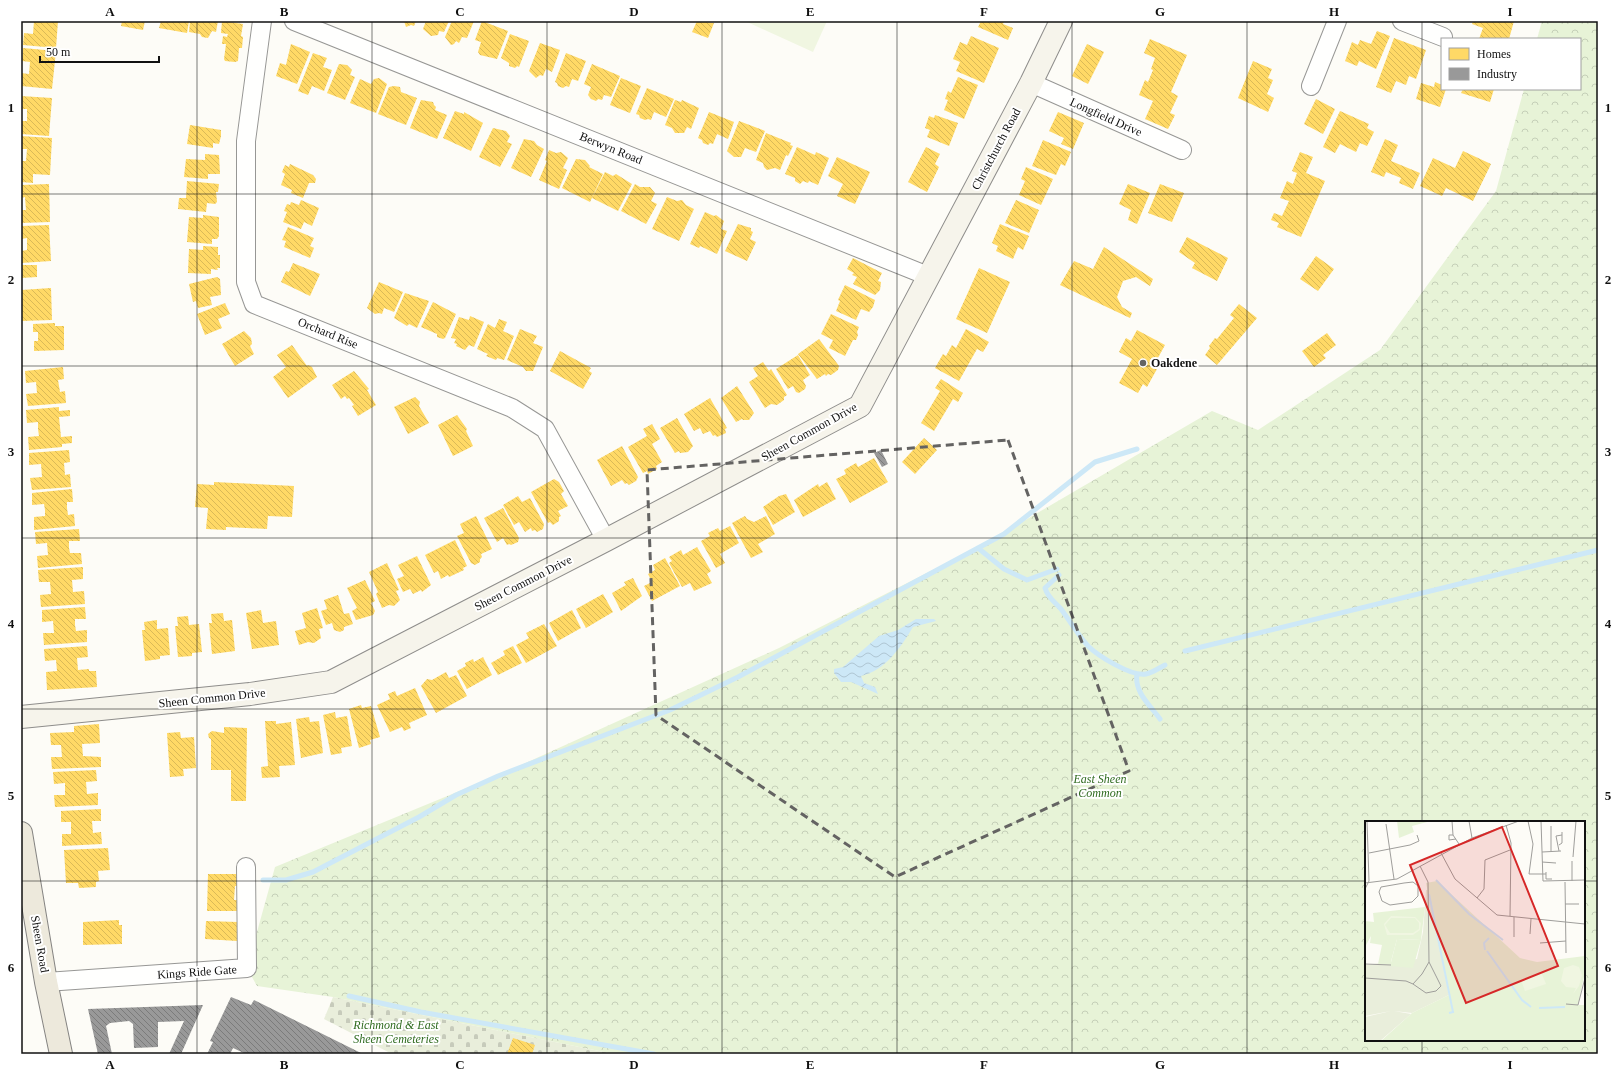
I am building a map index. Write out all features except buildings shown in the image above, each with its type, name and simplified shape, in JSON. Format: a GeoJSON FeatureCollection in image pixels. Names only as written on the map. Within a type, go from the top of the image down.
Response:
{"type":"FeatureCollection","features":[{"type":"Feature","properties":{"kind":"main road","name":"Sheen Road"},"geometry":{"type":"LineString","coordinates":[[21,833],[46,982],[61,1054]]}},
{"type":"Feature","properties":{"kind":"street","name":"Orchard Rise"},"geometry":{"type":"LineString","coordinates":[[262,21],[246,141],[246,282],[254,304],[512,408],[545,430],[606,540]]}},
{"type":"Feature","properties":{"kind":"street","name":"Berwyn Road"},"geometry":{"type":"LineString","coordinates":[[294,21],[928,276]]}},
{"type":"Feature","properties":{"kind":"street","name":"Christchurch Road"},"geometry":{"type":"LineString","coordinates":[[928,276],[1031,83],[1061,21]]}},
{"type":"Feature","properties":{"kind":"street"},"geometry":{"type":"LineString","coordinates":[[1311,86],[1337,21]]}},
{"type":"Feature","properties":{"kind":"street"},"geometry":{"type":"LineString","coordinates":[[1402,21],[1443,37]]}},
{"type":"Feature","properties":{"kind":"street","name":"Longfield Drive"},"geometry":{"type":"LineString","coordinates":[[1031,83],[1182,150]]}},
{"type":"Feature","properties":{"kind":"street","name":"Sheen Common Drive"},"geometry":{"type":"LineString","coordinates":[[21,717],[250,694],[331,682],[606,540],[860,406],[928,276]]}},
{"type":"Feature","properties":{"kind":"street","name":"Kings Ride Gate"},"geometry":{"type":"LineString","coordinates":[[46,982],[247,968],[246,867]]}},
{"type":"Feature","properties":{"kind":"highlighted area"},"geometry":{"type":"Polygon","coordinates":[[[1008,440],[1129,771],[895,877],[656,715],[647,470],[1008,440]]]}},
{"type":"Feature","properties":{"kind":"green space"},"geometry":{"type":"Polygon","coordinates":[[[745,21],[827,21],[813,52],[745,21]]]}},
{"type":"Feature","properties":{"kind":"green space","name":"East Sheen Common"},"geometry":{"type":"Polygon","coordinates":[[[1542,21],[1598,21],[1598,1054],[614,1054],[333,997],[257,986],[247,968],[275,867],[508,771],[779,648],[986,543],[1212,411],[1258,430],[1380,350],[1496,191],[1524,90],[1581,90],[1581,38],[1537,38],[1542,21]]]}},
{"type":"Feature","properties":{"kind":"green space","name":"Richmond & East Sheen Cemeteries"},"geometry":{"type":"Polygon","coordinates":[[[333,997],[614,1054],[392,1054],[324,1019],[333,997]]]}},
{"type":"Feature","properties":{"kind":"water"},"geometry":{"type":"Polygon","coordinates":[[[916,619],[934,619],[936,621],[913,627],[898,650],[885,664],[870,673],[861,676],[864,683],[875,687],[878,694],[851,682],[841,682],[834,673],[834,669],[843,667],[879,636],[898,630],[916,619]]]}},
{"type":"Feature","properties":{"kind":"waterway"},"geometry":{"type":"LineString","coordinates":[[263,880],[286,880],[313,872],[419,817],[456,795],[498,776],[670,710],[738,677],[1004,534],[1095,462],[1137,449]]}},
{"type":"Feature","properties":{"kind":"waterway"},"geometry":{"type":"LineString","coordinates":[[978,548],[1004,569],[1027,580],[1057,569]]}},
{"type":"Feature","properties":{"kind":"waterway"},"geometry":{"type":"LineString","coordinates":[[1185,651],[1598,550]]}},
{"type":"Feature","properties":{"kind":"waterway"},"geometry":{"type":"LineString","coordinates":[[1059,575],[1045,588],[1046,591],[1088,646],[1116,665],[1140,674],[1153,672],[1165,665]]}},
{"type":"Feature","properties":{"kind":"waterway"},"geometry":{"type":"LineString","coordinates":[[1137,674],[1140,692],[1160,719]]}},
{"type":"Feature","properties":{"kind":"waterway"},"geometry":{"type":"LineString","coordinates":[[349,996],[421,1012],[654,1054]]}},
{"type":"Feature","properties":{"kind":"place","name":"Oakdene"},"geometry":{"type":"Point","coordinates":[1143,363]}}]}
